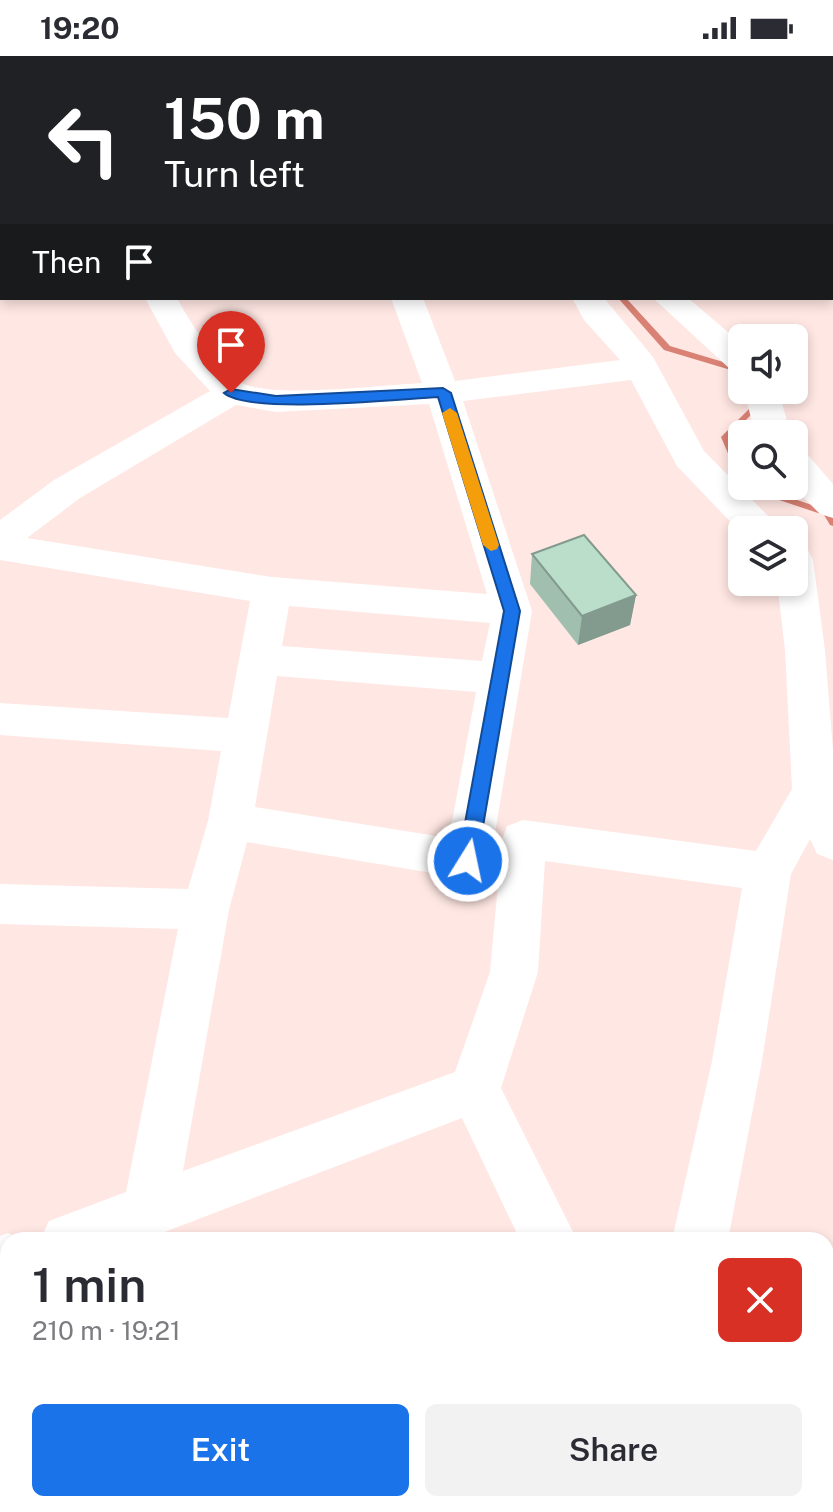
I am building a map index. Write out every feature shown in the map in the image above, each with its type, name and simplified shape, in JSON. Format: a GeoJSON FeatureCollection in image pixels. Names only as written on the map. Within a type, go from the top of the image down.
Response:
{"type":"FeatureCollection","features":[{"type":"Feature","properties":{"kind":"street"},"geometry":{"type":"LineString","coordinates":[[162,300],[187,346],[231,393],[276,401],[443,393],[642,368]]}},
{"type":"Feature","properties":{"kind":"street"},"geometry":{"type":"LineString","coordinates":[[408,300],[443,393],[512,611],[470,846]]}},
{"type":"Feature","properties":{"kind":"street"},"geometry":{"type":"LineString","coordinates":[[590,300],[642,368],[690,458],[746,516]]}},
{"type":"Feature","properties":{"kind":"street"},"geometry":{"type":"LineString","coordinates":[[671,300],[728,350]]}},
{"type":"Feature","properties":{"kind":"street"},"geometry":{"type":"LineString","coordinates":[[0,539],[67,489],[231,393]]}},
{"type":"Feature","properties":{"kind":"street"},"geometry":{"type":"LineString","coordinates":[[808,481],[833,505]]}},
{"type":"Feature","properties":{"kind":"street"},"geometry":{"type":"LineString","coordinates":[[0,547],[272,591],[512,611]]}},
{"type":"Feature","properties":{"kind":"street"},"geometry":{"type":"LineString","coordinates":[[149,1211],[205,910],[230,821],[272,591]]}},
{"type":"Feature","properties":{"kind":"street"},"geometry":{"type":"LineString","coordinates":[[804,596],[819,646],[823,792],[833,841]]}},
{"type":"Feature","properties":{"kind":"street"},"geometry":{"type":"LineString","coordinates":[[261,660],[499,678]]}},
{"type":"Feature","properties":{"kind":"street"},"geometry":{"type":"LineString","coordinates":[[0,719],[246,736]]}},
{"type":"Feature","properties":{"kind":"street"},"geometry":{"type":"LineString","coordinates":[[703,1232],[737,1061],[768,872],[823,792]]}},
{"type":"Feature","properties":{"kind":"street"},"geometry":{"type":"LineString","coordinates":[[230,821],[522,854],[768,872]]}},
{"type":"Feature","properties":{"kind":"street"},"geometry":{"type":"LineString","coordinates":[[522,854],[514,972],[475,1089],[545,1232]]}},
{"type":"Feature","properties":{"kind":"street"},"geometry":{"type":"LineString","coordinates":[[0,904],[205,910]]}},
{"type":"Feature","properties":{"kind":"street"},"geometry":{"type":"LineString","coordinates":[[90,1232],[475,1089]]}},
{"type":"Feature","properties":{"kind":"building"},"geometry":{"type":"Polygon","coordinates":[[[584,535],[636,595],[582,616],[532,554],[584,535]]]}},
{"type":"Feature","properties":{"kind":"waterway"},"geometry":{"type":"LineString","coordinates":[[624,300],[667,348],[728,366]]}},
{"type":"Feature","properties":{"kind":"waterway"},"geometry":{"type":"LineString","coordinates":[[742,420],[758,404]]}},
{"type":"Feature","properties":{"kind":"waterway"},"geometry":{"type":"LineString","coordinates":[[728,434],[725,437],[728,444]]}},
{"type":"Feature","properties":{"kind":"waterway"},"geometry":{"type":"LineString","coordinates":[[788,500],[827,513],[833,523]]}},
{"type":"Feature","properties":{"kind":"slow traffic"},"geometry":{"type":"LineString","coordinates":[[450,413],[491,545]]}},
{"type":"Feature","properties":{"kind":"route"},"geometry":{"type":"LineString","coordinates":[[231,393],[276,401],[443,393],[512,611],[468,861]]}}]}
